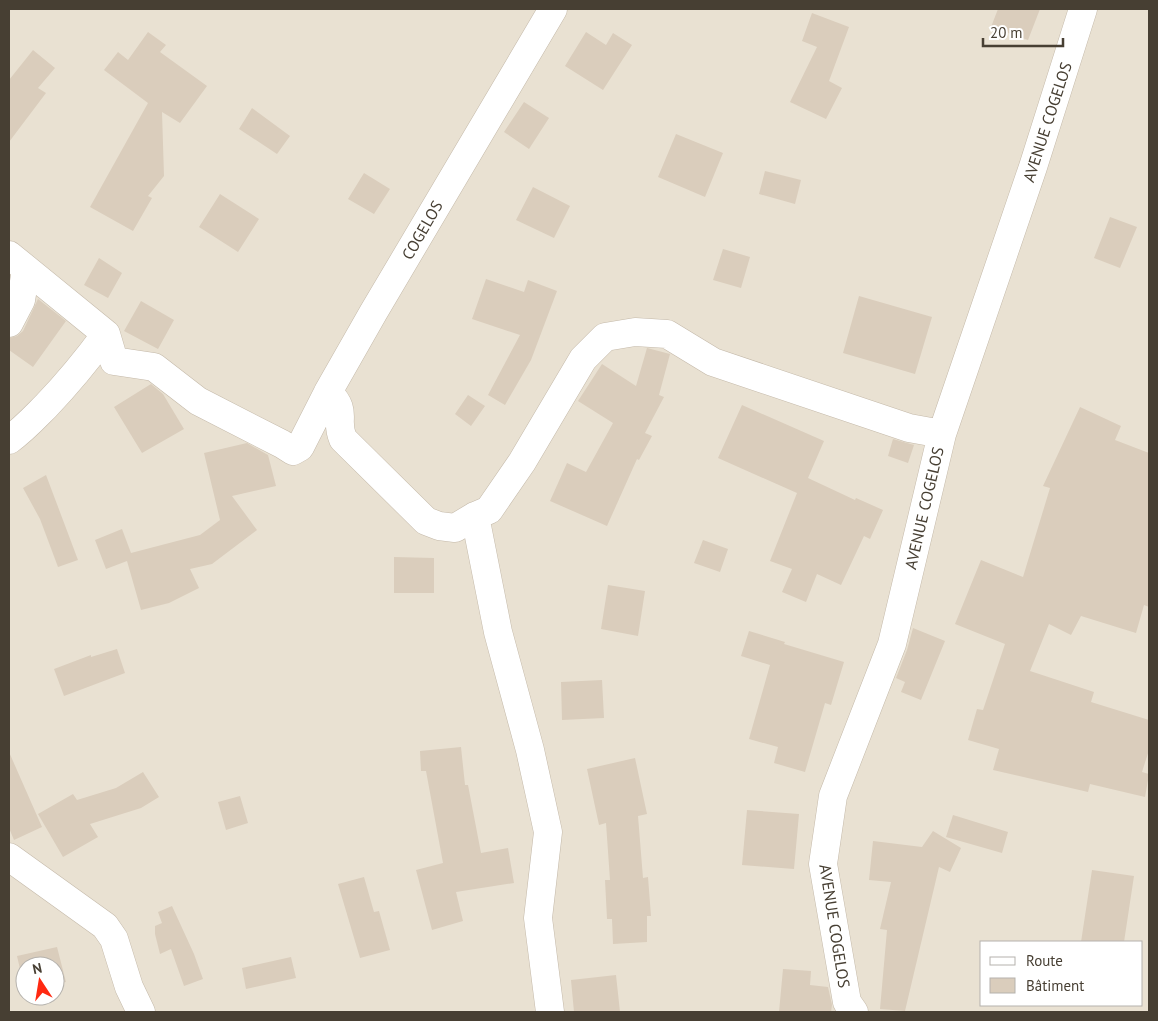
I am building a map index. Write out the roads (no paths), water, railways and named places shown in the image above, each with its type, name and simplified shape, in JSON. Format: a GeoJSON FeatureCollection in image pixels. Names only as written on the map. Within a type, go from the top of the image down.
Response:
{"type":"FeatureCollection","features":[{"type":"Feature","properties":{"kind":"street","name":"COGELOS"},"geometry":{"type":"LineString","coordinates":[[106,334],[114,361],[154,367],[198,401],[293,451],[300,447],[328,392],[474,140],[553,9]]}},
{"type":"Feature","properties":{"kind":"street","name":"AVENUE COGELOS"},"geometry":{"type":"LineString","coordinates":[[854,1012],[847,1002],[823,864],[833,796],[892,644],[942,434],[1034,167],[1083,9]]}},
{"type":"Feature","properties":{"kind":"street"},"geometry":{"type":"LineString","coordinates":[[9,323],[21,300],[17,262]]}},
{"type":"Feature","properties":{"kind":"street"},"geometry":{"type":"LineString","coordinates":[[13,429],[86,362],[106,334],[17,262]]}},
{"type":"Feature","properties":{"kind":"street"},"geometry":{"type":"LineString","coordinates":[[328,392],[339,405],[343,439],[426,521],[438,526],[455,528],[489,510],[497,500],[583,359],[605,337],[635,332],[667,334],[713,362],[909,428],[942,434]]}},
{"type":"Feature","properties":{"kind":"street"},"geometry":{"type":"LineString","coordinates":[[475,516],[498,632],[530,750],[548,832],[538,918],[550,1012]]}},
{"type":"Feature","properties":{"kind":"street"},"geometry":{"type":"LineString","coordinates":[[9,857],[104,926],[114,939],[129,987],[141,1012]]}}]}
